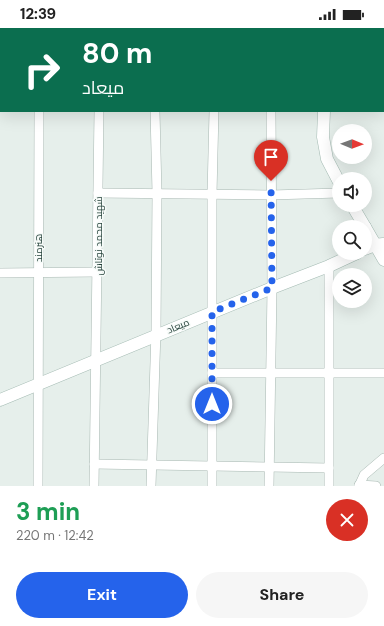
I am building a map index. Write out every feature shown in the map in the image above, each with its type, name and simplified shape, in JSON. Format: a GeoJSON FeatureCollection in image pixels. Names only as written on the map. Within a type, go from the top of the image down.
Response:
{"type":"FeatureCollection","features":[{"type":"Feature","properties":{"kind":"main road"},"geometry":{"type":"LineString","coordinates":[[324,112],[323,137],[327,159],[334,172]]}},
{"type":"Feature","properties":{"kind":"main road"},"geometry":{"type":"LineString","coordinates":[[375,246],[384,260]]}},
{"type":"Feature","properties":{"kind":"main road","name":"میعاد"},"geometry":{"type":"LineString","coordinates":[[0,400],[342,260]]}},
{"type":"Feature","properties":{"kind":"street","name":"هنرمند"},"geometry":{"type":"LineString","coordinates":[[38,486],[39,112]]}},
{"type":"Feature","properties":{"kind":"street","name":"شهید محمد نوتاش"},"geometry":{"type":"LineString","coordinates":[[94,486],[99,112]]}},
{"type":"Feature","properties":{"kind":"street"},"geometry":{"type":"LineString","coordinates":[[151,486],[156,336],[156,112]]}},
{"type":"Feature","properties":{"kind":"street"},"geometry":{"type":"LineString","coordinates":[[212,486],[212,194],[214,112]]}},
{"type":"Feature","properties":{"kind":"street"},"geometry":{"type":"LineString","coordinates":[[269,486],[272,288],[271,112]]}},
{"type":"Feature","properties":{"kind":"street"},"geometry":{"type":"LineString","coordinates":[[98,193],[271,195],[332,193]]}},
{"type":"Feature","properties":{"kind":"street"},"geometry":{"type":"LineString","coordinates":[[329,266],[329,486]]}},
{"type":"Feature","properties":{"kind":"street"},"geometry":{"type":"LineString","coordinates":[[0,273],[98,272]]}},
{"type":"Feature","properties":{"kind":"street"},"geometry":{"type":"LineString","coordinates":[[212,374],[384,373]]}},
{"type":"Feature","properties":{"kind":"street"},"geometry":{"type":"LineString","coordinates":[[376,486],[359,486],[364,475],[384,458]]}},
{"type":"Feature","properties":{"kind":"street"},"geometry":{"type":"LineString","coordinates":[[94,464],[329,468]]}},
{"type":"Feature","properties":{"kind":"route"},"geometry":{"type":"LineString","coordinates":[[212,404],[212,312],[272,288],[271,181]]}}]}
